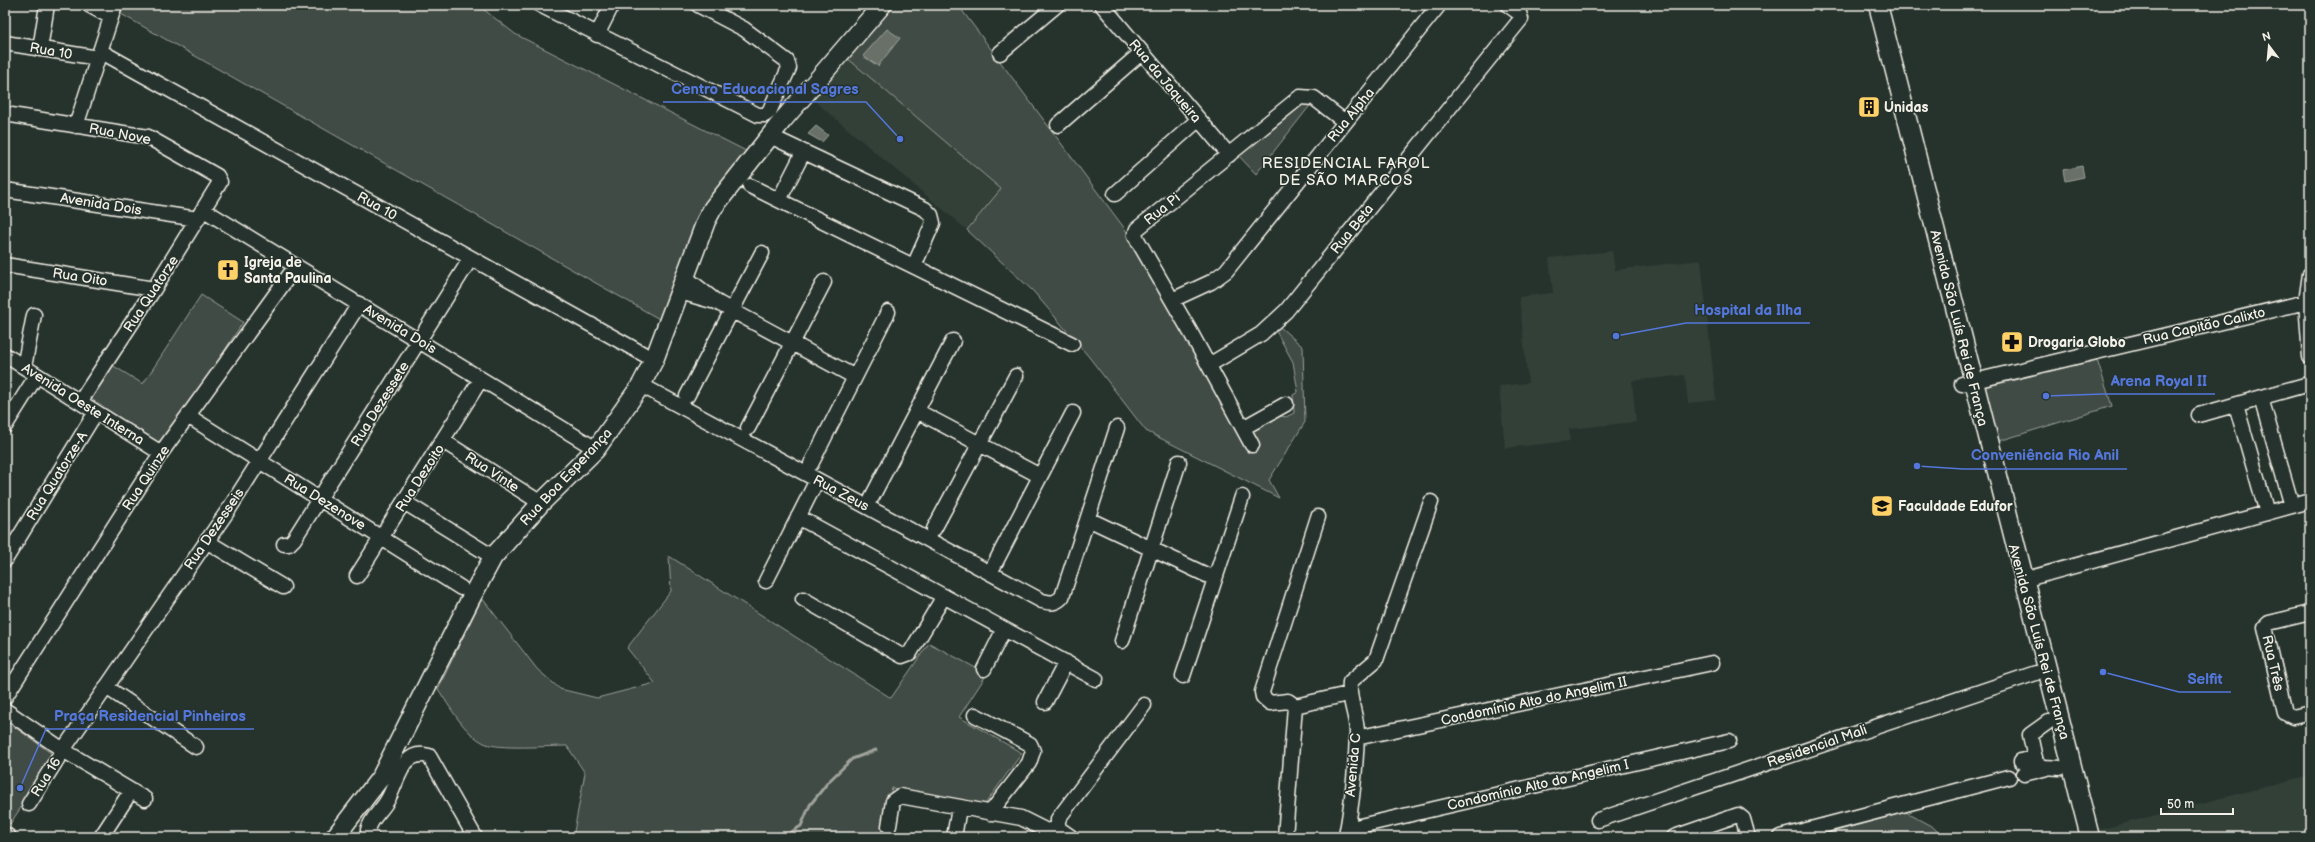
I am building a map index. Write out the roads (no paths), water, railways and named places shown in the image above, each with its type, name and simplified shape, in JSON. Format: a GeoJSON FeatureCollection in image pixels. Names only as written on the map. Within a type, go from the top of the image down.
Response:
{"type":"FeatureCollection","features":[{"type":"Feature","properties":{"kind":"main road","name":"Rua Boa Esperança"},"geometry":{"type":"LineString","coordinates":[[335,837],[384,781],[471,598],[493,557],[541,503],[596,449],[641,385],[654,360],[682,284],[713,208],[770,136],[775,117],[882,5]]}},
{"type":"Feature","properties":{"kind":"main road","name":"Avenida São Luís Rei de França"},"geometry":{"type":"LineString","coordinates":[[1867,5],[1967,383],[2023,580],[2090,837]]}},
{"type":"Feature","properties":{"kind":"main road","name":"Avenida São Luís Rei de França"},"geometry":{"type":"LineString","coordinates":[[1878,5],[2048,722],[2054,768],[2078,837]]}},
{"type":"Feature","properties":{"kind":"street"},"geometry":{"type":"LineString","coordinates":[[40,49],[47,5]]}},
{"type":"Feature","properties":{"kind":"street"},"geometry":{"type":"LineString","coordinates":[[76,126],[113,11],[89,5]]}},
{"type":"Feature","properties":{"kind":"street"},"geometry":{"type":"LineString","coordinates":[[540,5],[758,116],[775,117]]}},
{"type":"Feature","properties":{"kind":"street"},"geometry":{"type":"LineString","coordinates":[[597,35],[612,5]]}},
{"type":"Feature","properties":{"kind":"street","name":"Rua Boa Esperança"},"geometry":{"type":"LineString","coordinates":[[698,5],[744,29],[787,60],[789,68],[775,117]]}},
{"type":"Feature","properties":{"kind":"street"},"geometry":{"type":"LineString","coordinates":[[1000,53],[1057,5]]}},
{"type":"Feature","properties":{"kind":"street","name":"Rua da Jaqueira"},"geometry":{"type":"LineString","coordinates":[[1102,5],[1141,53],[1229,155]]}},
{"type":"Feature","properties":{"kind":"street","name":"Rua Alpha"},"geometry":{"type":"LineString","coordinates":[[1172,300],[1211,282],[1226,272],[1439,5]]}},
{"type":"Feature","properties":{"kind":"street","name":"Rua Beta"},"geometry":{"type":"LineString","coordinates":[[1209,365],[1261,334],[1274,324],[1521,19],[1521,16],[1508,5]]}},
{"type":"Feature","properties":{"kind":"street","name":"Rua 10"},"geometry":{"type":"LineString","coordinates":[[5,43],[40,49],[99,55],[471,258],[654,360]]}},
{"type":"Feature","properties":{"kind":"street"},"geometry":{"type":"LineString","coordinates":[[1058,125],[1141,53]]}},
{"type":"Feature","properties":{"kind":"street","name":"Rua Pi"},"geometry":{"type":"LineString","coordinates":[[1252,445],[1209,365],[1138,241],[1135,232],[1304,96],[1314,98],[1345,122]]}},
{"type":"Feature","properties":{"kind":"street","name":"Rua Nove"},"geometry":{"type":"LineString","coordinates":[[5,114],[148,137],[217,176],[220,185]]}},
{"type":"Feature","properties":{"kind":"street"},"geometry":{"type":"LineString","coordinates":[[1115,194],[1198,120]]}},
{"type":"Feature","properties":{"kind":"street"},"geometry":{"type":"LineString","coordinates":[[770,136],[803,153],[914,203],[931,215],[933,223],[914,266]]}},
{"type":"Feature","properties":{"kind":"street"},"geometry":{"type":"LineString","coordinates":[[780,200],[803,153]]}},
{"type":"Feature","properties":{"kind":"street","name":"Rua Quatorze"},"geometry":{"type":"LineString","coordinates":[[80,402],[220,185]]}},
{"type":"Feature","properties":{"kind":"street"},"geometry":{"type":"LineString","coordinates":[[750,186],[1072,344]]}},
{"type":"Feature","properties":{"kind":"street","name":"Avenida Dois"},"geometry":{"type":"LineString","coordinates":[[5,190],[201,214],[296,266],[596,449]]}},
{"type":"Feature","properties":{"kind":"street"},"geometry":{"type":"LineString","coordinates":[[687,396],[762,253]]}},
{"type":"Feature","properties":{"kind":"street","name":"Rua Dezessete"},"geometry":{"type":"LineString","coordinates":[[284,544],[289,544],[294,539],[420,342],[471,258]]}},
{"type":"Feature","properties":{"kind":"street","name":"Rua Oito"},"geometry":{"type":"LineString","coordinates":[[5,266],[154,289]]}},
{"type":"Feature","properties":{"kind":"street","name":"Rua Quinze"},"geometry":{"type":"LineString","coordinates":[[5,697],[161,453],[296,266]]}},
{"type":"Feature","properties":{"kind":"street"},"geometry":{"type":"LineString","coordinates":[[2310,274],[2308,294],[2310,357]]}},
{"type":"Feature","properties":{"kind":"street"},"geometry":{"type":"LineString","coordinates":[[748,428],[824,282]]}},
{"type":"Feature","properties":{"kind":"street"},"geometry":{"type":"LineString","coordinates":[[682,284],[855,377]]}},
{"type":"Feature","properties":{"kind":"street","name":"Rua Capitão Calixto"},"geometry":{"type":"LineString","coordinates":[[1967,383],[2308,294]]}},
{"type":"Feature","properties":{"kind":"street","name":"Rua Dezesseis"},"geometry":{"type":"LineString","coordinates":[[63,750],[106,687],[161,619],[185,582],[206,541],[359,304]]}},
{"type":"Feature","properties":{"kind":"street"},"geometry":{"type":"LineString","coordinates":[[811,464],[888,312]]}},
{"type":"Feature","properties":{"kind":"street"},"geometry":{"type":"LineString","coordinates":[[24,367],[34,315]]}},
{"type":"Feature","properties":{"kind":"street"},"geometry":{"type":"LineString","coordinates":[[872,497],[953,341]]}},
{"type":"Feature","properties":{"kind":"street","name":"Avenida Oeste Interna"},"geometry":{"type":"LineString","coordinates":[[5,354],[161,453]]}},
{"type":"Feature","properties":{"kind":"street"},"geometry":{"type":"LineString","coordinates":[[6,424],[37,375]]}},
{"type":"Feature","properties":{"kind":"street"},"geometry":{"type":"LineString","coordinates":[[934,529],[1016,376]]}},
{"type":"Feature","properties":{"kind":"street","name":"Rua Dezoito"},"geometry":{"type":"LineString","coordinates":[[357,576],[481,379]]}},
{"type":"Feature","properties":{"kind":"street","name":"Rua Zeus"},"geometry":{"type":"LineString","coordinates":[[641,385],[1042,601],[1057,602],[1062,597],[1088,519]]}},
{"type":"Feature","properties":{"kind":"street"},"geometry":{"type":"LineString","coordinates":[[2200,415],[2305,385]]}},
{"type":"Feature","properties":{"kind":"street"},"geometry":{"type":"LineString","coordinates":[[2261,398],[2292,506]]}},
{"type":"Feature","properties":{"kind":"street"},"geometry":{"type":"LineString","coordinates":[[1242,428],[1286,404]]}},
{"type":"Feature","properties":{"kind":"street"},"geometry":{"type":"LineString","coordinates":[[2236,405],[2267,513]]}},
{"type":"Feature","properties":{"kind":"street"},"geometry":{"type":"LineString","coordinates":[[916,411],[1040,476]]}},
{"type":"Feature","properties":{"kind":"street","name":"Rua Quatorze-A"},"geometry":{"type":"LineString","coordinates":[[5,560],[96,412]]}},
{"type":"Feature","properties":{"kind":"street"},"geometry":{"type":"LineString","coordinates":[[990,573],[1073,413]]}},
{"type":"Feature","properties":{"kind":"street","name":"Rua Dezenove"},"geometry":{"type":"LineString","coordinates":[[188,416],[461,588]]}},
{"type":"Feature","properties":{"kind":"street"},"geometry":{"type":"LineString","coordinates":[[1116,428],[1088,519],[1215,579]]}},
{"type":"Feature","properties":{"kind":"street","name":"Rua Vinte"},"geometry":{"type":"LineString","coordinates":[[443,441],[541,503]]}},
{"type":"Feature","properties":{"kind":"street"},"geometry":{"type":"LineString","coordinates":[[1122,641],[1179,462]]}},
{"type":"Feature","properties":{"kind":"street"},"geometry":{"type":"LineString","coordinates":[[766,581],[817,480]]}},
{"type":"Feature","properties":{"kind":"street"},"geometry":{"type":"LineString","coordinates":[[1183,676],[1242,497]]}},
{"type":"Feature","properties":{"kind":"street"},"geometry":{"type":"LineString","coordinates":[[2023,580],[2310,501]]}},
{"type":"Feature","properties":{"kind":"street"},"geometry":{"type":"LineString","coordinates":[[404,502],[493,557]]}},
{"type":"Feature","properties":{"kind":"street"},"geometry":{"type":"LineString","coordinates":[[1318,517],[1262,692],[1263,697],[1270,703],[1288,701],[1295,706],[1348,694],[1350,682],[1354,677],[1376,660],[1431,502]]}},
{"type":"Feature","properties":{"kind":"street"},"geometry":{"type":"LineString","coordinates":[[798,517],[1096,679]]}},
{"type":"Feature","properties":{"kind":"street"},"geometry":{"type":"LineString","coordinates":[[206,541],[283,587]]}},
{"type":"Feature","properties":{"kind":"street"},"geometry":{"type":"LineString","coordinates":[[803,599],[902,656],[910,653],[944,596]]}},
{"type":"Feature","properties":{"kind":"street","name":"Rua Três"},"geometry":{"type":"LineString","coordinates":[[2310,613],[2269,622],[2265,627],[2284,709],[2287,715],[2293,717],[2310,713]]}},
{"type":"Feature","properties":{"kind":"street"},"geometry":{"type":"LineString","coordinates":[[984,669],[1004,629]]}},
{"type":"Feature","properties":{"kind":"street"},"geometry":{"type":"LineString","coordinates":[[1045,702],[1066,662]]}},
{"type":"Feature","properties":{"kind":"street","name":"Condomínio Alto do Angelim II"},"geometry":{"type":"LineString","coordinates":[[1356,738],[1712,663]]}},
{"type":"Feature","properties":{"kind":"street","name":"Residencial Mali"},"geometry":{"type":"LineString","coordinates":[[1598,820],[2036,673]]}},
{"type":"Feature","properties":{"kind":"street"},"geometry":{"type":"LineString","coordinates":[[106,687],[196,746]]}},
{"type":"Feature","properties":{"kind":"street","name":"Avenida C"},"geometry":{"type":"LineString","coordinates":[[1346,833],[1356,738],[1354,711],[1348,694]]}},
{"type":"Feature","properties":{"kind":"street"},"geometry":{"type":"LineString","coordinates":[[1053,832],[1058,819],[1144,705]]}},
{"type":"Feature","properties":{"kind":"street"},"geometry":{"type":"LineString","coordinates":[[1285,837],[1295,706]]}},
{"type":"Feature","properties":{"kind":"street"},"geometry":{"type":"LineString","coordinates":[[5,710],[63,750],[145,799]]}},
{"type":"Feature","properties":{"kind":"street"},"geometry":{"type":"LineString","coordinates":[[975,715],[1030,744],[1033,751],[1029,763],[990,813]]}},
{"type":"Feature","properties":{"kind":"street"},"geometry":{"type":"LineString","coordinates":[[2048,722],[2030,736],[2038,765],[2054,768]]}},
{"type":"Feature","properties":{"kind":"street","name":"Condomínio Alto do Angelim I"},"geometry":{"type":"LineString","coordinates":[[1346,833],[1729,741]]}},
{"type":"Feature","properties":{"kind":"street","name":"Rua 16"},"geometry":{"type":"LineString","coordinates":[[29,804],[63,750]]}},
{"type":"Feature","properties":{"kind":"street"},"geometry":{"type":"LineString","coordinates":[[372,837],[368,830],[370,822],[388,800],[400,770],[413,757],[422,754],[429,756],[475,837]]}},
{"type":"Feature","properties":{"kind":"street"},"geometry":{"type":"LineString","coordinates":[[2035,758],[2023,767],[2054,768]]}},
{"type":"Feature","properties":{"kind":"street"},"geometry":{"type":"LineString","coordinates":[[1780,837],[2009,778]]}},
{"type":"Feature","properties":{"kind":"street"},"geometry":{"type":"LineString","coordinates":[[101,837],[131,791]]}},
{"type":"Feature","properties":{"kind":"street"},"geometry":{"type":"LineString","coordinates":[[889,826],[893,801],[900,796],[959,808],[1021,818],[1053,832],[1071,837]]}},
{"type":"Feature","properties":{"kind":"street"},"geometry":{"type":"LineString","coordinates":[[954,837],[959,808]]}},
{"type":"Feature","properties":{"kind":"street"},"geometry":{"type":"LineString","coordinates":[[1674,837],[1738,815],[1742,819],[1748,837]]}},
{"type":"Feature","properties":{"kind":"street"},"geometry":{"type":"LineString","coordinates":[[5,834],[9,837]]}},
{"type":"Feature","properties":{"kind":"waterway"},"geometry":{"type":"LineString","coordinates":[[783,837],[801,826],[810,805],[829,781],[852,759],[876,750]]}},
{"type":"Feature","properties":{"kind":"place","name":"Unidas"},"geometry":{"type":"Point","coordinates":[1869,107]}},
{"type":"Feature","properties":{"kind":"place","name":"Centro Educacional Sagres"},"geometry":{"type":"Point","coordinates":[900,139]}},
{"type":"Feature","properties":{"kind":"place","name":"Igreja de Santa Paulina"},"geometry":{"type":"Point","coordinates":[228,270]}},
{"type":"Feature","properties":{"kind":"place","name":"Hospital da Ilha"},"geometry":{"type":"Point","coordinates":[1616,336]}},
{"type":"Feature","properties":{"kind":"place","name":"Drogaria Globo"},"geometry":{"type":"Point","coordinates":[2012,342]}},
{"type":"Feature","properties":{"kind":"place","name":"Arena Royal II"},"geometry":{"type":"Point","coordinates":[2046,396]}},
{"type":"Feature","properties":{"kind":"place","name":"Conveniência Rio Anil"},"geometry":{"type":"Point","coordinates":[1917,466]}},
{"type":"Feature","properties":{"kind":"place","name":"Faculdade Edufor"},"geometry":{"type":"Point","coordinates":[1882,506]}},
{"type":"Feature","properties":{"kind":"place","name":"Selfit"},"geometry":{"type":"Point","coordinates":[2103,672]}},
{"type":"Feature","properties":{"kind":"place","name":"Praça Residencial Pinheiros"},"geometry":{"type":"Point","coordinates":[20,788]}},
{"type":"Feature","properties":{"kind":"district","name":"RESIDENCIAL FAROL DE SÃO MARCOS"},"geometry":{"type":"Point","coordinates":[1346,172]}}]}
